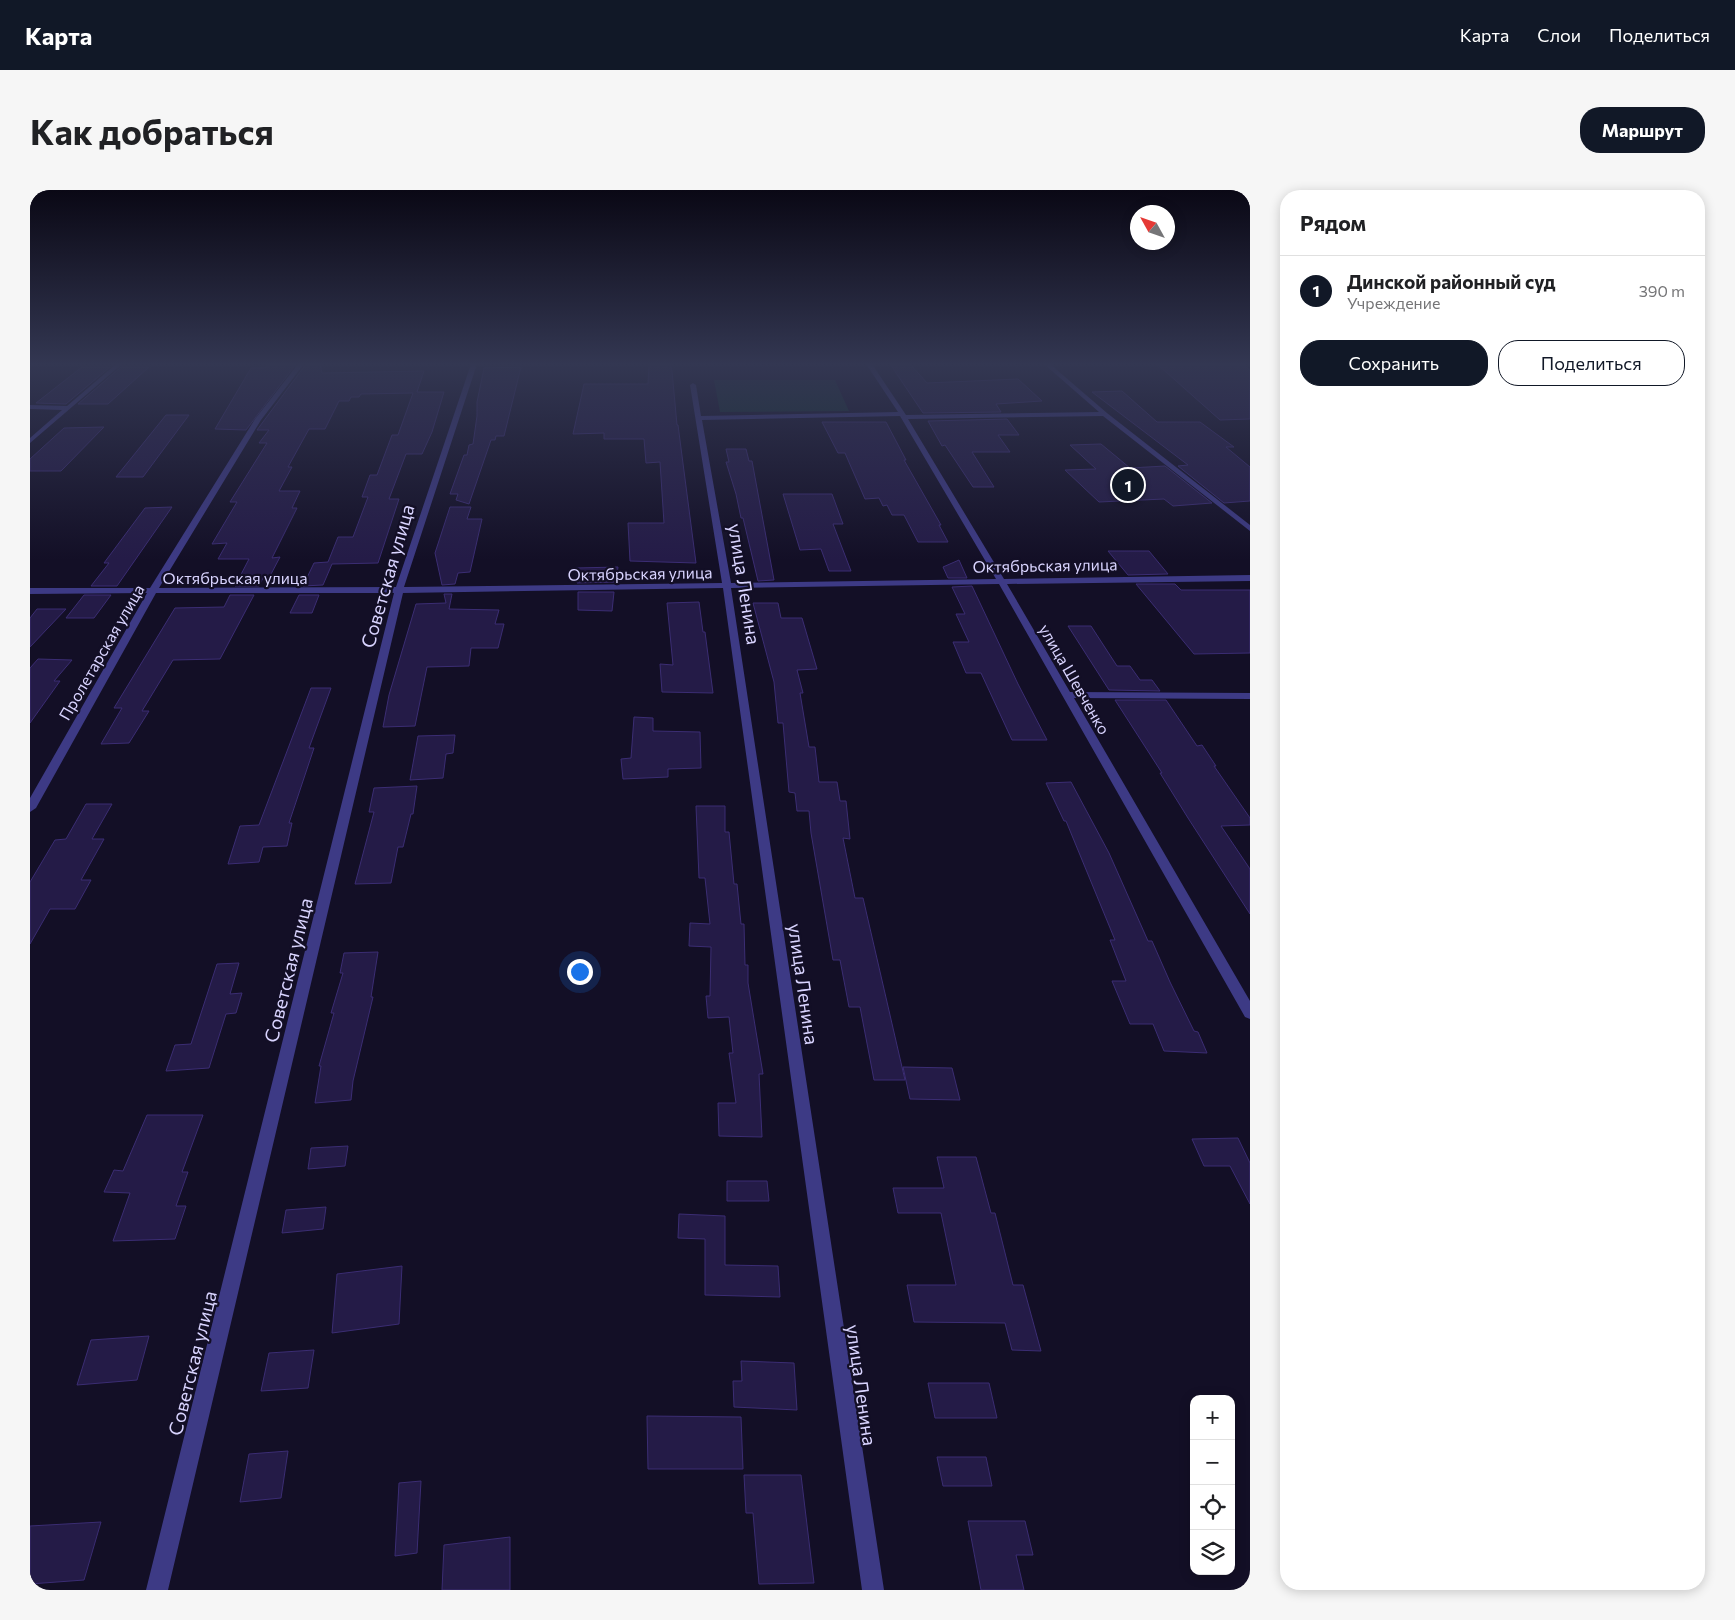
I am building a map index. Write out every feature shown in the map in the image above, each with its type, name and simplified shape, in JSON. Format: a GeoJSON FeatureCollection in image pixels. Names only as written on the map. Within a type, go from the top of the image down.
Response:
{"type":"FeatureCollection","features":[{"type":"Feature","properties":{"kind":"street"},"geometry":{"type":"LineString","coordinates":[[30,441],[43,429]]}},
{"type":"Feature","properties":{"kind":"street","name":"Пролетарская улица"},"geometry":{"type":"LineString","coordinates":[[30,808],[152,592],[252,429]]}},
{"type":"Feature","properties":{"kind":"street","name":"Советская улица"},"geometry":{"type":"LineString","coordinates":[[157,1590],[399,590],[452,429]]}},
{"type":"Feature","properties":{"kind":"street","name":"улица Ленина"},"geometry":{"type":"LineString","coordinates":[[701,429],[727,586],[873,1590]]}},
{"type":"Feature","properties":{"kind":"street","name":"улица Шевченко"},"geometry":{"type":"LineString","coordinates":[[911,429],[1250,1014]]}},
{"type":"Feature","properties":{"kind":"street"},"geometry":{"type":"LineString","coordinates":[[1124,429],[1250,529]]}},
{"type":"Feature","properties":{"kind":"street","name":"Октябрьская улица"},"geometry":{"type":"LineString","coordinates":[[30,591],[399,590],[1250,578]]}},
{"type":"Feature","properties":{"kind":"street"},"geometry":{"type":"LineString","coordinates":[[1066,695],[1250,696]]}},
{"type":"Feature","properties":{"kind":"building"},"geometry":{"type":"Polygon","coordinates":[[[63,429],[102,429],[61,471],[30,471],[30,459],[63,429]]]}},
{"type":"Feature","properties":{"kind":"building"},"geometry":{"type":"Polygon","coordinates":[[[154,429],[178,429],[143,477],[116,477],[154,429]]]}},
{"type":"Feature","properties":{"kind":"building"},"geometry":{"type":"Polygon","coordinates":[[[309,429],[288,467],[292,467],[279,491],[300,491],[292,508],[297,508],[272,558],[280,557],[270,576],[264,576],[259,586],[235,586],[249,559],[218,559],[227,543],[212,544],[237,502],[230,502],[267,443],[259,443],[269,430],[257,430],[309,429]]]}},
{"type":"Feature","properties":{"kind":"building"},"geometry":{"type":"Polygon","coordinates":[[[400,429],[433,429],[422,454],[406,454],[389,499],[399,499],[378,563],[332,564],[323,585],[303,586],[314,563],[328,562],[338,537],[353,537],[368,497],[362,497],[370,475],[377,475],[392,435],[398,435],[400,429]]]}},
{"type":"Feature","properties":{"kind":"building"},"geometry":{"type":"Polygon","coordinates":[[[475,429],[506,429],[504,436],[496,436],[495,440],[491,440],[469,504],[456,500],[458,494],[450,494],[464,455],[467,455],[469,445],[473,444],[475,429]]]}},
{"type":"Feature","properties":{"kind":"building"},"geometry":{"type":"Polygon","coordinates":[[[574,429],[679,429],[696,563],[630,561],[628,523],[664,523],[660,462],[646,463],[644,439],[604,439],[604,433],[573,434],[574,429]]]}},
{"type":"Feature","properties":{"kind":"building"},"geometry":{"type":"Polygon","coordinates":[[[826,429],[890,429],[906,460],[904,460],[941,525],[939,525],[948,542],[918,542],[904,515],[892,515],[887,505],[883,506],[879,498],[865,499],[845,453],[838,453],[826,429]]]}},
{"type":"Feature","properties":{"kind":"building"},"geometry":{"type":"Polygon","coordinates":[[[933,429],[1015,429],[1019,435],[998,435],[1010,452],[972,452],[994,487],[973,487],[945,445],[942,446],[933,429]]]}},
{"type":"Feature","properties":{"kind":"building"},"geometry":{"type":"Polygon","coordinates":[[[1141,429],[1210,429],[1234,447],[1226,447],[1250,467],[1250,501],[1224,503],[1178,466],[1188,465],[1141,429]]]}},
{"type":"Feature","properties":{"kind":"building"},"geometry":{"type":"Polygon","coordinates":[[[1101,444],[1130,468],[1165,466],[1212,503],[1173,506],[1164,499],[1099,502],[1065,470],[1096,469],[1070,445],[1101,444]]]}},
{"type":"Feature","properties":{"kind":"building"},"geometry":{"type":"Polygon","coordinates":[[[726,449],[746,449],[749,461],[752,461],[774,580],[758,581],[743,518],[741,518],[726,462],[729,462],[726,449]]]}},
{"type":"Feature","properties":{"kind":"building"},"geometry":{"type":"Polygon","coordinates":[[[783,494],[832,494],[843,524],[833,524],[851,571],[829,571],[821,549],[800,550],[783,494]]]}},
{"type":"Feature","properties":{"kind":"building"},"geometry":{"type":"Polygon","coordinates":[[[172,507],[117,586],[91,586],[109,563],[104,563],[145,508],[172,507]]]}},
{"type":"Feature","properties":{"kind":"building"},"geometry":{"type":"Polygon","coordinates":[[[450,507],[471,507],[467,519],[482,519],[470,572],[458,573],[455,584],[442,585],[435,553],[450,507]]]}},
{"type":"Feature","properties":{"kind":"building"},"geometry":{"type":"Polygon","coordinates":[[[1108,551],[1149,551],[1168,574],[1128,575],[1108,551]]]}},
{"type":"Feature","properties":{"kind":"building"},"geometry":{"type":"Polygon","coordinates":[[[959,560],[967,578],[948,578],[943,567],[959,560]]]}},
{"type":"Feature","properties":{"kind":"building"},"geometry":{"type":"Polygon","coordinates":[[[618,567],[616,582],[577,583],[576,568],[618,567]]]}},
{"type":"Feature","properties":{"kind":"building"},"geometry":{"type":"Polygon","coordinates":[[[1136,584],[1175,584],[1181,590],[1250,590],[1250,653],[1194,654],[1136,584]]]}},
{"type":"Feature","properties":{"kind":"building"},"geometry":{"type":"Polygon","coordinates":[[[972,586],[1018,684],[1047,740],[1012,740],[981,673],[966,673],[953,642],[969,642],[956,614],[965,614],[952,587],[972,586]]]}},
{"type":"Feature","properties":{"kind":"building"},"geometry":{"type":"Polygon","coordinates":[[[578,592],[614,592],[612,611],[578,610],[578,592]]]}},
{"type":"Feature","properties":{"kind":"building"},"geometry":{"type":"Polygon","coordinates":[[[444,594],[452,594],[449,609],[499,610],[495,624],[504,624],[498,648],[471,648],[469,666],[427,667],[415,726],[383,727],[389,695],[416,604],[446,603],[444,594]]]}},
{"type":"Feature","properties":{"kind":"building"},"geometry":{"type":"Polygon","coordinates":[[[84,595],[111,595],[94,618],[66,618],[84,595]]]}},
{"type":"Feature","properties":{"kind":"building"},"geometry":{"type":"Polygon","coordinates":[[[230,595],[254,595],[220,659],[173,660],[142,711],[149,711],[129,743],[101,744],[122,708],[114,708],[175,608],[224,607],[230,595]]]}},
{"type":"Feature","properties":{"kind":"building"},"geometry":{"type":"Polygon","coordinates":[[[299,595],[319,595],[312,613],[290,613],[299,595]]]}},
{"type":"Feature","properties":{"kind":"building"},"geometry":{"type":"Polygon","coordinates":[[[699,602],[713,693],[662,692],[660,664],[673,665],[667,603],[699,602]]]}},
{"type":"Feature","properties":{"kind":"building"},"geometry":{"type":"Polygon","coordinates":[[[753,603],[778,603],[781,618],[802,618],[817,669],[797,670],[803,693],[800,693],[809,747],[815,747],[819,782],[837,782],[840,801],[846,801],[850,839],[843,838],[855,898],[863,898],[905,1080],[874,1080],[860,1007],[849,1007],[840,960],[833,960],[811,833],[809,811],[797,811],[795,793],[789,792],[783,723],[778,723],[774,682],[753,603]]]}},
{"type":"Feature","properties":{"kind":"building"},"geometry":{"type":"Polygon","coordinates":[[[37,609],[66,609],[30,647],[30,618],[37,609]]]}},
{"type":"Feature","properties":{"kind":"building"},"geometry":{"type":"Polygon","coordinates":[[[1068,626],[1091,626],[1117,666],[1130,666],[1140,680],[1152,680],[1160,691],[1109,690],[1068,626]]]}},
{"type":"Feature","properties":{"kind":"building"},"geometry":{"type":"Polygon","coordinates":[[[38,659],[72,660],[54,681],[60,681],[30,723],[30,668],[38,659]]]}},
{"type":"Feature","properties":{"kind":"building"},"geometry":{"type":"Polygon","coordinates":[[[311,688],[331,688],[309,748],[314,748],[289,823],[292,823],[287,846],[263,847],[259,862],[228,864],[240,826],[259,825],[311,688]]]}},
{"type":"Feature","properties":{"kind":"building"},"geometry":{"type":"Polygon","coordinates":[[[1115,700],[1166,700],[1197,746],[1202,745],[1216,766],[1214,766],[1250,818],[1250,825],[1221,826],[1250,869],[1250,914],[1188,818],[1160,773],[1162,773],[1115,700]]]}},
{"type":"Feature","properties":{"kind":"building"},"geometry":{"type":"Polygon","coordinates":[[[634,717],[653,718],[653,731],[700,732],[701,768],[668,769],[668,777],[623,779],[621,759],[631,758],[634,717]]]}},
{"type":"Feature","properties":{"kind":"building"},"geometry":{"type":"Polygon","coordinates":[[[455,735],[453,753],[446,754],[443,778],[410,780],[418,736],[455,735]]]}},
{"type":"Feature","properties":{"kind":"building"},"geometry":{"type":"Polygon","coordinates":[[[1071,782],[1109,853],[1148,941],[1152,941],[1194,1031],[1198,1032],[1207,1053],[1164,1051],[1153,1024],[1130,1024],[1112,981],[1126,981],[1110,940],[1115,940],[1066,821],[1064,821],[1046,783],[1071,782]]]}},
{"type":"Feature","properties":{"kind":"building"},"geometry":{"type":"Polygon","coordinates":[[[417,786],[413,814],[411,814],[403,847],[398,847],[391,883],[355,884],[374,812],[369,812],[374,788],[417,786]]]}},
{"type":"Feature","properties":{"kind":"building"},"geometry":{"type":"Polygon","coordinates":[[[86,804],[112,804],[92,839],[104,839],[81,880],[91,880],[75,909],[50,909],[30,944],[30,882],[55,840],[66,839],[86,804]]]}},
{"type":"Feature","properties":{"kind":"building"},"geometry":{"type":"Polygon","coordinates":[[[696,806],[725,806],[725,832],[729,832],[734,884],[737,884],[741,924],[744,924],[745,965],[748,965],[748,983],[763,1074],[759,1074],[762,1137],[719,1136],[718,1103],[736,1103],[729,1053],[733,1053],[729,1017],[708,1018],[706,996],[710,996],[711,947],[689,946],[690,923],[710,924],[705,878],[699,878],[696,806]]]}},
{"type":"Feature","properties":{"kind":"building"},"geometry":{"type":"Polygon","coordinates":[[[378,952],[371,997],[373,997],[353,1081],[351,1100],[315,1103],[321,1066],[319,1066],[334,1013],[331,1013],[343,973],[340,973],[344,953],[378,952]]]}},
{"type":"Feature","properties":{"kind":"building"},"geometry":{"type":"Polygon","coordinates":[[[239,963],[230,994],[242,993],[236,1013],[226,1014],[209,1068],[166,1071],[175,1045],[191,1044],[217,964],[239,963]]]}},
{"type":"Feature","properties":{"kind":"building"},"geometry":{"type":"Polygon","coordinates":[[[903,1067],[952,1068],[960,1100],[910,1099],[903,1067]]]}},
{"type":"Feature","properties":{"kind":"building"},"geometry":{"type":"Polygon","coordinates":[[[147,1115],[203,1115],[182,1172],[188,1172],[176,1206],[186,1206],[175,1239],[113,1241],[130,1193],[104,1192],[114,1170],[123,1171],[147,1115]]]}},
{"type":"Feature","properties":{"kind":"building"},"geometry":{"type":"Polygon","coordinates":[[[1238,1138],[1250,1163],[1250,1204],[1230,1166],[1204,1166],[1192,1139],[1238,1138]]]}},
{"type":"Feature","properties":{"kind":"building"},"geometry":{"type":"Polygon","coordinates":[[[348,1146],[345,1166],[308,1169],[311,1148],[348,1146]]]}},
{"type":"Feature","properties":{"kind":"building"},"geometry":{"type":"Polygon","coordinates":[[[937,1157],[976,1157],[991,1213],[995,1213],[1013,1285],[1023,1285],[1041,1351],[1012,1350],[1005,1323],[914,1322],[907,1285],[956,1285],[941,1213],[898,1213],[893,1188],[944,1188],[937,1157]]]}},
{"type":"Feature","properties":{"kind":"building"},"geometry":{"type":"Polygon","coordinates":[[[727,1181],[767,1181],[769,1201],[727,1201],[727,1181]]]}},
{"type":"Feature","properties":{"kind":"building"},"geometry":{"type":"Polygon","coordinates":[[[326,1207],[323,1229],[282,1233],[286,1210],[326,1207]]]}},
{"type":"Feature","properties":{"kind":"building"},"geometry":{"type":"Polygon","coordinates":[[[679,1214],[725,1216],[725,1265],[778,1266],[780,1297],[705,1295],[705,1239],[678,1238],[679,1214]]]}},
{"type":"Feature","properties":{"kind":"building"},"geometry":{"type":"Polygon","coordinates":[[[402,1266],[399,1324],[332,1333],[337,1274],[402,1266]]]}},
{"type":"Feature","properties":{"kind":"building"},"geometry":{"type":"Polygon","coordinates":[[[149,1336],[137,1380],[77,1385],[91,1340],[149,1336]]]}},
{"type":"Feature","properties":{"kind":"building"},"geometry":{"type":"Polygon","coordinates":[[[314,1350],[308,1388],[261,1391],[269,1353],[314,1350]]]}},
{"type":"Feature","properties":{"kind":"building"},"geometry":{"type":"Polygon","coordinates":[[[741,1361],[794,1363],[797,1410],[734,1407],[733,1381],[742,1381],[741,1361]]]}},
{"type":"Feature","properties":{"kind":"building"},"geometry":{"type":"Polygon","coordinates":[[[928,1383],[989,1383],[997,1418],[935,1418],[928,1383]]]}},
{"type":"Feature","properties":{"kind":"building"},"geometry":{"type":"Polygon","coordinates":[[[647,1416],[741,1417],[743,1469],[648,1469],[647,1416]]]}},
{"type":"Feature","properties":{"kind":"building"},"geometry":{"type":"Polygon","coordinates":[[[288,1451],[281,1498],[240,1502],[249,1454],[288,1451]]]}},
{"type":"Feature","properties":{"kind":"building"},"geometry":{"type":"Polygon","coordinates":[[[937,1457],[986,1457],[992,1486],[943,1486],[937,1457]]]}},
{"type":"Feature","properties":{"kind":"building"},"geometry":{"type":"Polygon","coordinates":[[[744,1475],[801,1475],[814,1583],[759,1584],[753,1513],[746,1513],[744,1475]]]}},
{"type":"Feature","properties":{"kind":"building"},"geometry":{"type":"Polygon","coordinates":[[[421,1481],[417,1553],[395,1556],[399,1483],[421,1481]]]}},
{"type":"Feature","properties":{"kind":"building"},"geometry":{"type":"Polygon","coordinates":[[[968,1521],[1025,1521],[1033,1555],[1016,1555],[1024,1590],[981,1590],[968,1521]]]}},
{"type":"Feature","properties":{"kind":"building"},"geometry":{"type":"Polygon","coordinates":[[[101,1522],[84,1580],[30,1584],[30,1526],[101,1522]]]}},
{"type":"Feature","properties":{"kind":"building"},"geometry":{"type":"Polygon","coordinates":[[[510,1537],[510,1590],[442,1590],[444,1545],[510,1537]]]}},
{"type":"Feature","properties":{"kind":"place","name":"Динской районный суд"},"geometry":{"type":"Point","coordinates":[1128,485]}}]}
